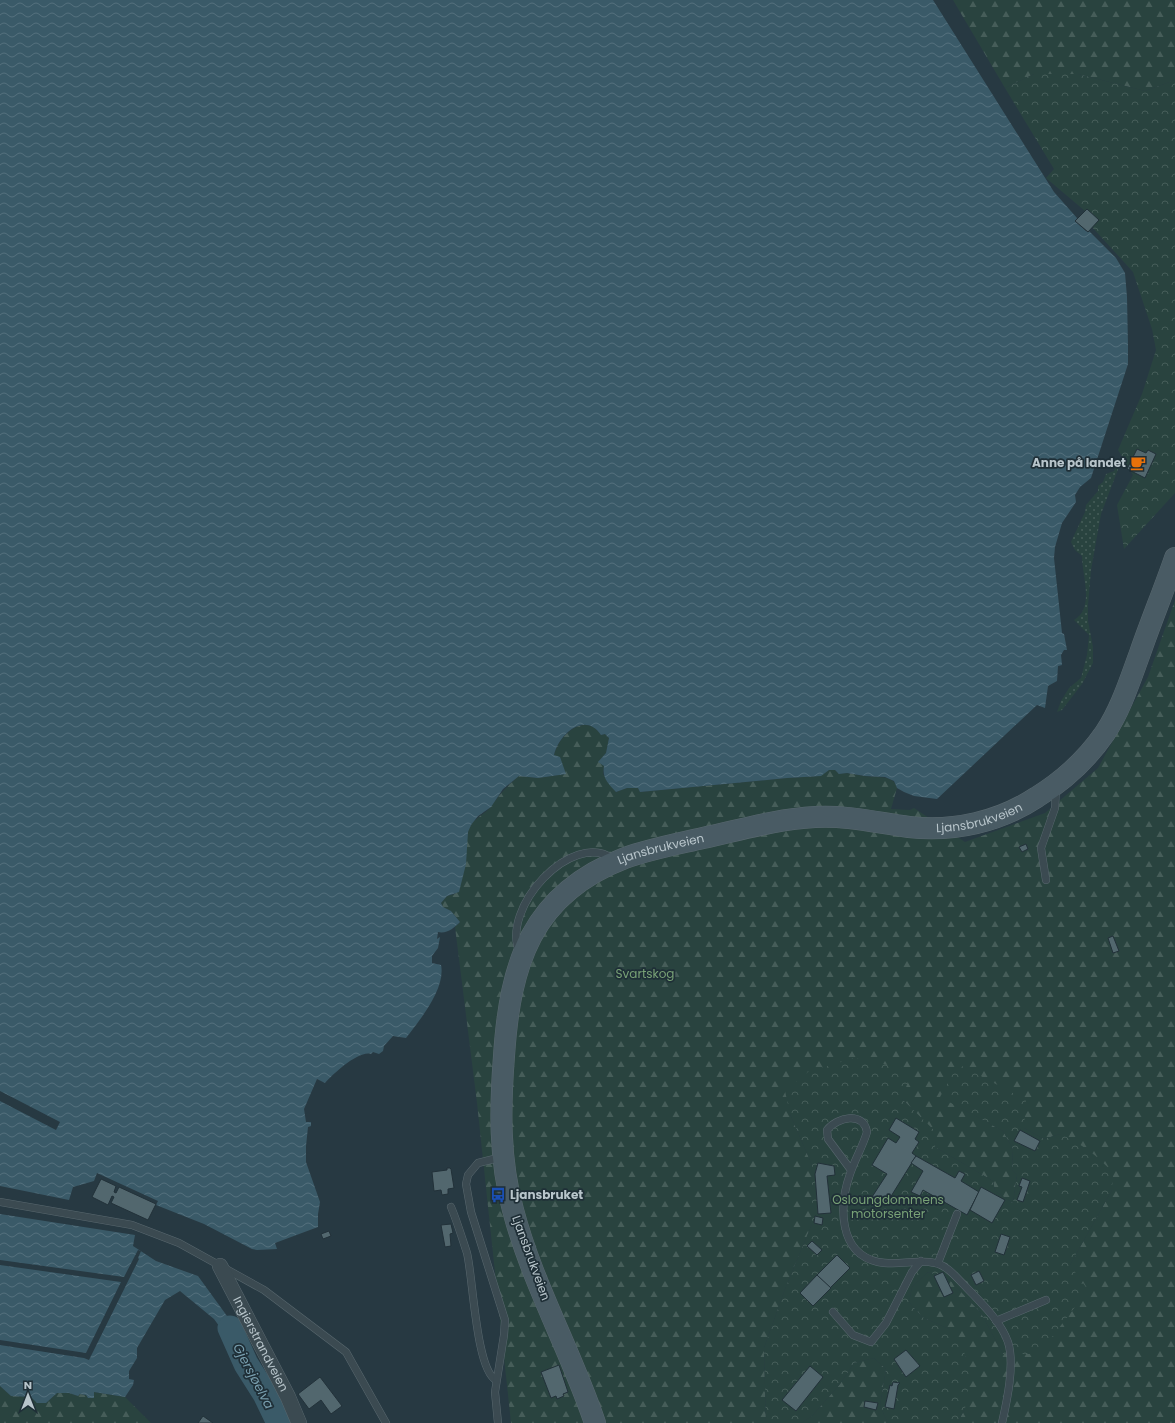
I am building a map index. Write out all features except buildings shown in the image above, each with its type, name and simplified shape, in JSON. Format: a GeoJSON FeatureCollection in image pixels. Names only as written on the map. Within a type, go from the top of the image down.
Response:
{"type":"FeatureCollection","features":[{"type":"Feature","properties":{"kind":"main road","name":"Ljansbrukveien"},"geometry":{"type":"LineString","coordinates":[[594,1423],[580,1383],[521,1236],[510,1196],[503,1157],[501,1098],[504,1047],[510,1003],[522,956],[538,924],[562,895],[590,875],[617,862],[672,845],[800,818],[839,817],[918,828],[939,828],[972,824],[989,820],[1017,809],[1057,784],[1084,758],[1105,733],[1128,685],[1175,558]]}},
{"type":"Feature","properties":{"kind":"street","name":"Ingierstrandveien"},"geometry":{"type":"LineString","coordinates":[[220,1266],[288,1397],[299,1423]]}},
{"type":"Feature","properties":{"kind":"lane"},"geometry":{"type":"LineString","coordinates":[[1046,880],[1041,848],[1055,808],[1057,784]]}},
{"type":"Feature","properties":{"kind":"lane"},"geometry":{"type":"LineString","coordinates":[[851,1170],[828,1139],[827,1130],[832,1122],[851,1118],[858,1119],[863,1122],[867,1132],[851,1170],[845,1189],[843,1214],[846,1233],[851,1245],[863,1256],[886,1264],[921,1261],[938,1263],[954,1275],[982,1304],[996,1321],[1008,1343],[1010,1372],[1008,1394],[1002,1423]]}},
{"type":"Feature","properties":{"kind":"lane"},"geometry":{"type":"LineString","coordinates":[[498,1423],[495,1392],[505,1320],[471,1212],[466,1184],[468,1175],[478,1163],[503,1157]]}},
{"type":"Feature","properties":{"kind":"lane"},"geometry":{"type":"LineString","coordinates":[[0,1202],[132,1225],[179,1243],[276,1298],[346,1352],[386,1423]]}},
{"type":"Feature","properties":{"kind":"lane"},"geometry":{"type":"LineString","coordinates":[[451,1207],[467,1254],[481,1350],[488,1373],[491,1378],[496,1380]]}},
{"type":"Feature","properties":{"kind":"lane"},"geometry":{"type":"LineString","coordinates":[[938,1263],[957,1214]]}},
{"type":"Feature","properties":{"kind":"lane"},"geometry":{"type":"LineString","coordinates":[[833,1312],[853,1335],[871,1342],[886,1323],[912,1272],[921,1261]]}},
{"type":"Feature","properties":{"kind":"lane"},"geometry":{"type":"LineString","coordinates":[[996,1321],[1046,1300]]}},
{"type":"Feature","properties":{"kind":"green space"},"geometry":{"type":"Polygon","coordinates":[[[953,0],[1175,0],[1175,80],[1145,91],[1078,74],[1034,74],[1005,88],[953,0]]]}},
{"type":"Feature","properties":{"kind":"green space"},"geometry":{"type":"Polygon","coordinates":[[[1034,74],[1078,74],[1145,91],[1175,80],[1175,493],[1124,549],[1117,505],[1133,475],[1118,450],[1142,394],[1156,350],[1152,329],[1133,272],[1092,227],[1087,209],[1085,211],[1046,178],[1054,169],[1005,88],[1034,74]]]}},
{"type":"Feature","properties":{"kind":"green space"},"geometry":{"type":"Polygon","coordinates":[[[1116,466],[1119,467],[1101,514],[1091,570],[1088,621],[1093,647],[1093,663],[1082,684],[1062,710],[1057,712],[1061,701],[1069,688],[1081,678],[1087,655],[1089,635],[1074,620],[1080,615],[1084,608],[1086,591],[1082,556],[1075,550],[1071,542],[1085,512],[1086,505],[1098,491],[1098,486],[1103,482],[1106,474],[1114,471],[1116,466]]]}},
{"type":"Feature","properties":{"kind":"green space","name":"Svartskog"},"geometry":{"type":"Polygon","coordinates":[[[1175,600],[1175,1423],[957,1423],[965,1409],[949,1329],[922,1317],[909,1302],[912,1287],[928,1272],[950,1280],[981,1313],[1003,1354],[1070,1265],[1112,1190],[1060,1134],[1044,1139],[1024,1128],[941,1097],[1003,1131],[1013,1149],[1012,1170],[1017,1175],[1013,1203],[995,1191],[993,1181],[935,1147],[936,1133],[902,1099],[790,1114],[812,1165],[812,1224],[785,1289],[764,1348],[766,1423],[511,1423],[477,1103],[455,927],[460,922],[451,911],[443,907],[441,903],[447,896],[455,894],[459,885],[464,870],[468,832],[472,823],[489,808],[504,790],[519,776],[538,778],[565,774],[554,755],[557,747],[561,740],[573,728],[588,725],[595,728],[601,735],[605,734],[609,738],[606,753],[601,759],[604,766],[603,774],[616,792],[627,788],[638,788],[640,792],[820,776],[829,770],[835,770],[839,774],[848,773],[892,780],[897,788],[891,809],[910,810],[914,808],[965,842],[1045,813],[1098,768],[1148,677],[1175,600]]]}},
{"type":"Feature","properties":{"kind":"green space","name":"Osloungdommens motorsenter"},"geometry":{"type":"Polygon","coordinates":[[[854,1058],[912,1070],[902,1099],[937,1133],[935,1147],[993,1181],[995,1191],[1013,1203],[1017,1175],[1012,1170],[1013,1149],[1003,1131],[940,1097],[958,1064],[1026,1100],[1024,1128],[1044,1139],[1060,1134],[1068,1138],[1089,1151],[1113,1173],[1112,1190],[1070,1265],[1088,1290],[1039,1354],[1003,1354],[981,1313],[950,1280],[928,1272],[912,1287],[909,1302],[922,1317],[949,1329],[963,1347],[970,1376],[965,1409],[957,1423],[888,1423],[880,1406],[886,1369],[874,1358],[854,1363],[840,1384],[812,1416],[801,1423],[766,1423],[764,1348],[785,1289],[812,1224],[812,1165],[790,1114],[785,1091],[808,1072],[854,1058]]]}},
{"type":"Feature","properties":{"kind":"green space"},"geometry":{"type":"Polygon","coordinates":[[[874,1358],[886,1369],[880,1406],[888,1423],[801,1423],[812,1416],[840,1384],[854,1363],[874,1358]]]}},
{"type":"Feature","properties":{"kind":"green space"},"geometry":{"type":"Polygon","coordinates":[[[0,1386],[11,1396],[31,1397],[46,1403],[57,1393],[69,1393],[78,1396],[80,1394],[86,1395],[88,1398],[94,1392],[125,1397],[151,1423],[0,1423],[0,1386]]]}},
{"type":"Feature","properties":{"kind":"water"},"geometry":{"type":"Polygon","coordinates":[[[0,0],[933,0],[1054,192],[1077,218],[1076,222],[1086,231],[1089,231],[1116,258],[1125,273],[1127,297],[1128,364],[1091,478],[1080,487],[1075,495],[1076,502],[1062,523],[1055,547],[1054,558],[1062,633],[1064,634],[1067,650],[1064,650],[1061,655],[1062,665],[1058,666],[1057,681],[1048,686],[1045,708],[1037,705],[937,799],[914,796],[904,792],[897,788],[894,781],[885,777],[847,773],[839,774],[835,770],[829,770],[821,776],[640,792],[638,788],[627,788],[616,792],[605,777],[604,766],[598,762],[606,753],[609,738],[605,734],[601,735],[595,728],[588,725],[580,725],[573,728],[561,740],[554,755],[560,757],[566,774],[538,778],[519,776],[503,789],[491,807],[478,816],[471,825],[468,832],[466,864],[459,892],[447,896],[441,903],[443,907],[451,911],[460,922],[447,931],[438,932],[437,939],[440,937],[438,948],[432,956],[432,963],[441,965],[442,974],[440,984],[425,1013],[406,1038],[393,1036],[384,1046],[383,1051],[379,1054],[373,1052],[371,1054],[366,1054],[353,1059],[325,1083],[317,1079],[304,1109],[306,1122],[311,1122],[311,1126],[308,1127],[306,1162],[320,1202],[318,1227],[275,1243],[277,1249],[252,1249],[204,1224],[156,1205],[158,1201],[97,1173],[94,1181],[73,1187],[69,1200],[0,1186],[0,0]]]}},
{"type":"Feature","properties":{"kind":"water"},"geometry":{"type":"Polygon","coordinates":[[[0,1214],[135,1235],[133,1246],[156,1261],[198,1276],[227,1316],[232,1326],[222,1330],[214,1319],[180,1291],[165,1300],[137,1348],[137,1358],[129,1371],[129,1379],[134,1380],[133,1385],[125,1397],[94,1392],[94,1398],[88,1398],[86,1395],[80,1394],[78,1396],[69,1393],[57,1393],[46,1403],[37,1403],[31,1397],[11,1396],[0,1386],[0,1214]]]}},
{"type":"Feature","properties":{"kind":"pier"},"geometry":{"type":"Polygon","coordinates":[[[0,1091],[60,1122],[56,1130],[0,1101],[0,1091]]]}},
{"type":"Feature","properties":{"kind":"pier"},"geometry":{"type":"Polygon","coordinates":[[[138,1250],[141,1251],[138,1258],[139,1259],[89,1360],[0,1345],[0,1340],[86,1353],[121,1282],[0,1265],[0,1260],[124,1277],[138,1250]]]}},
{"type":"Feature","properties":{"kind":"waterway","name":"Gjersjøelva"},"geometry":{"type":"LineString","coordinates":[[230,1328],[246,1364],[265,1394],[279,1423]]}},
{"type":"Feature","properties":{"kind":"place","name":"Anne på landet"},"geometry":{"type":"Point","coordinates":[1138,463]}},
{"type":"Feature","properties":{"kind":"place","name":"Ljansbruket"},"geometry":{"type":"Point","coordinates":[498,1195]}}]}
